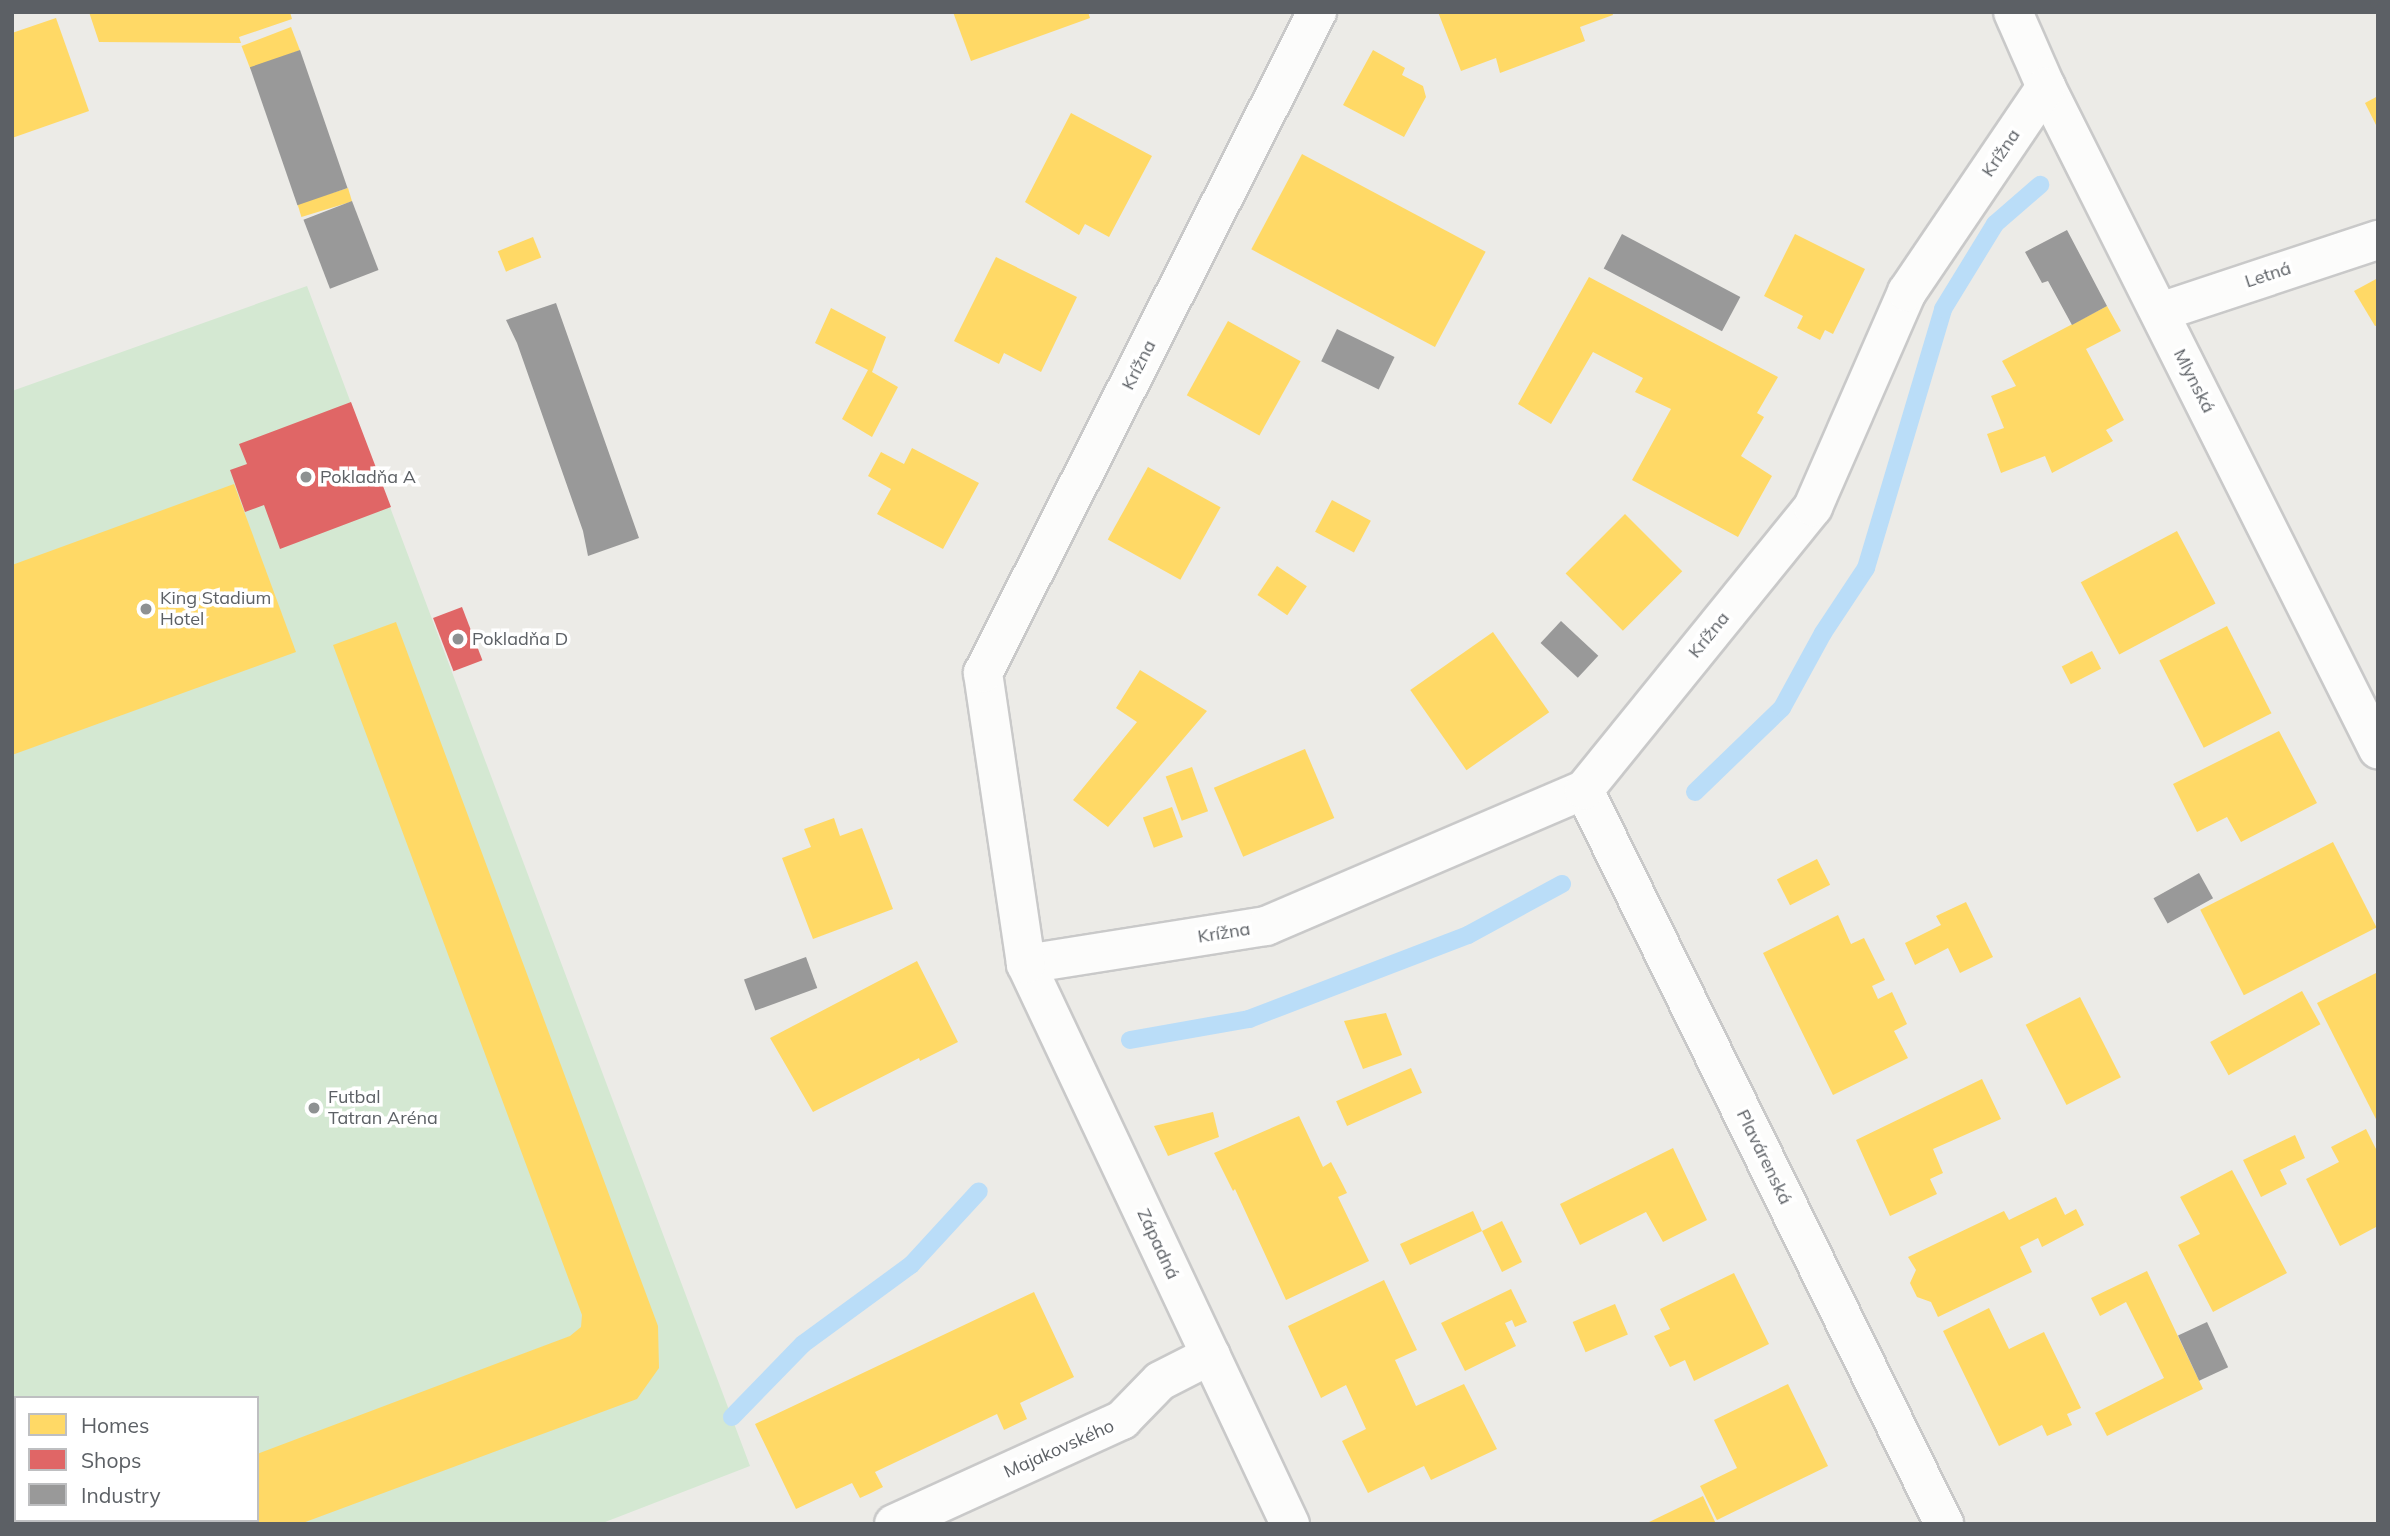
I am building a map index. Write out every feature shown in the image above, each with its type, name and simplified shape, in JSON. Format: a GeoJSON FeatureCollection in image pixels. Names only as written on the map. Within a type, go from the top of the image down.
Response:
{"type":"FeatureCollection","features":[{"type":"Feature","properties":{"kind":"street","name":"Krížna"},"geometry":{"type":"LineString","coordinates":[[1317,12],[983,673],[1026,964],[1266,926],[1584,790],[1813,507],[1906,292],[2046,87]]}},
{"type":"Feature","properties":{"kind":"street","name":"Mlynská"},"geometry":{"type":"LineString","coordinates":[[2012,12],[2046,87],[2378,749]]}},
{"type":"Feature","properties":{"kind":"street","name":"Letná"},"geometry":{"type":"LineString","coordinates":[[2160,312],[2378,240]]}},
{"type":"Feature","properties":{"kind":"street","name":"Plavárenská"},"geometry":{"type":"LineString","coordinates":[[1584,790],[1944,1524]]}},
{"type":"Feature","properties":{"kind":"street","name":"Západná"},"geometry":{"type":"LineString","coordinates":[[1026,964],[1290,1524]]}},
{"type":"Feature","properties":{"kind":"street","name":"Majakovského"},"geometry":{"type":"LineString","coordinates":[[894,1524],[1122,1420],[1160,1381],[1211,1355]]}},
{"type":"Feature","properties":{"kind":"green space","name":"Futbal Tatran Aréna"},"geometry":{"type":"Polygon","coordinates":[[[307,286],[750,1466],[600,1524],[12,1524],[12,391],[307,286]]]}},
{"type":"Feature","properties":{"kind":"building: Homes"},"geometry":{"type":"Polygon","coordinates":[[[89,12],[290,12],[292,19],[239,37],[241,43],[99,42],[89,12]]]}},
{"type":"Feature","properties":{"kind":"building: Homes"},"geometry":{"type":"Polygon","coordinates":[[[953,12],[1088,12],[1090,18],[971,61],[953,12]]]}},
{"type":"Feature","properties":{"kind":"building: Homes"},"geometry":{"type":"Polygon","coordinates":[[[1438,12],[1612,12],[1613,15],[1580,27],[1585,41],[1500,73],[1496,58],[1461,71],[1438,12]]]}},
{"type":"Feature","properties":{"kind":"building: Homes"},"geometry":{"type":"Polygon","coordinates":[[[56,18],[89,111],[12,138],[12,33],[56,18]]]}},
{"type":"Feature","properties":{"kind":"building: Homes"},"geometry":{"type":"Polygon","coordinates":[[[291,27],[300,50],[250,69],[242,46],[291,27]]]}},
{"type":"Feature","properties":{"kind":"building: Homes"},"geometry":{"type":"Polygon","coordinates":[[[1373,50],[1405,68],[1402,75],[1423,86],[1426,97],[1404,137],[1343,105],[1373,50]]]}},
{"type":"Feature","properties":{"kind":"building: Homes"},"geometry":{"type":"Polygon","coordinates":[[[2378,96],[2378,129],[2365,103],[2378,96]]]}},
{"type":"Feature","properties":{"kind":"building: Homes"},"geometry":{"type":"Polygon","coordinates":[[[1071,113],[1152,156],[1109,237],[1085,224],[1079,235],[1025,202],[1071,113]]]}},
{"type":"Feature","properties":{"kind":"building: Homes"},"geometry":{"type":"Polygon","coordinates":[[[1302,154],[1486,252],[1435,347],[1251,249],[1302,154]]]}},
{"type":"Feature","properties":{"kind":"building: Homes"},"geometry":{"type":"Polygon","coordinates":[[[348,188],[352,201],[301,217],[297,203],[348,188]]]}},
{"type":"Feature","properties":{"kind":"building: Homes"},"geometry":{"type":"Polygon","coordinates":[[[1795,234],[1865,269],[1833,334],[1825,330],[1820,340],[1797,328],[1803,316],[1764,296],[1795,234]]]}},
{"type":"Feature","properties":{"kind":"building: Homes"},"geometry":{"type":"Polygon","coordinates":[[[533,237],[541,257],[506,272],[498,251],[533,237]]]}},
{"type":"Feature","properties":{"kind":"building: Homes"},"geometry":{"type":"Polygon","coordinates":[[[996,257],[1077,297],[1041,372],[1004,353],[999,364],[954,341],[996,257]]]}},
{"type":"Feature","properties":{"kind":"building: Homes"},"geometry":{"type":"Polygon","coordinates":[[[1589,277],[1778,377],[1757,413],[1764,417],[1741,456],[1772,476],[1738,537],[1632,480],[1671,409],[1635,392],[1643,378],[1593,352],[1551,424],[1518,404],[1589,277]]]}},
{"type":"Feature","properties":{"kind":"building: Homes"},"geometry":{"type":"Polygon","coordinates":[[[2378,278],[2378,325],[2375,326],[2354,291],[2378,278]]]}},
{"type":"Feature","properties":{"kind":"building: Homes"},"geometry":{"type":"Polygon","coordinates":[[[2107,306],[2121,331],[2086,349],[2124,420],[2106,430],[2113,441],[2052,473],[2045,456],[2001,473],[1987,434],[2004,428],[1991,396],[2016,386],[2002,361],[2107,306]]]}},
{"type":"Feature","properties":{"kind":"building: Homes"},"geometry":{"type":"Polygon","coordinates":[[[831,308],[886,337],[872,372],[898,387],[872,437],[842,419],[868,370],[815,343],[831,308]]]}},
{"type":"Feature","properties":{"kind":"building: Homes"},"geometry":{"type":"Polygon","coordinates":[[[1228,321],[1301,361],[1259,436],[1187,395],[1228,321]]]}},
{"type":"Feature","properties":{"kind":"building: Homes"},"geometry":{"type":"Polygon","coordinates":[[[912,448],[979,483],[943,549],[877,514],[891,489],[868,476],[881,452],[904,464],[912,448]]]}},
{"type":"Feature","properties":{"kind":"building: Homes"},"geometry":{"type":"Polygon","coordinates":[[[1148,467],[1221,507],[1180,580],[1108,540],[1148,467]]]}},
{"type":"Feature","properties":{"kind":"building: Homes","name":"King Stadium Hotel"},"geometry":{"type":"Polygon","coordinates":[[[234,484],[296,652],[12,755],[12,565],[234,484]]]}},
{"type":"Feature","properties":{"kind":"building: Homes"},"geometry":{"type":"Polygon","coordinates":[[[1332,500],[1371,521],[1354,552],[1315,532],[1332,500]]]}},
{"type":"Feature","properties":{"kind":"building: Homes"},"geometry":{"type":"Polygon","coordinates":[[[1625,514],[1682,571],[1623,631],[1566,573],[1625,514]]]}},
{"type":"Feature","properties":{"kind":"building: Homes"},"geometry":{"type":"Polygon","coordinates":[[[2177,531],[2215,603],[2119,655],[2081,582],[2177,531]]]}},
{"type":"Feature","properties":{"kind":"building: Homes"},"geometry":{"type":"Polygon","coordinates":[[[1277,566],[1307,586],[1287,615],[1257,595],[1277,566]]]}},
{"type":"Feature","properties":{"kind":"building: Homes"},"geometry":{"type":"Polygon","coordinates":[[[396,622],[658,1326],[659,1368],[637,1399],[300,1524],[74,1524],[259,1522],[259,1453],[570,1336],[581,1327],[582,1315],[333,645],[396,622]]]}},
{"type":"Feature","properties":{"kind":"building: Homes"},"geometry":{"type":"Polygon","coordinates":[[[2227,626],[2271,713],[2204,748],[2159,661],[2227,626]]]}},
{"type":"Feature","properties":{"kind":"building: Homes"},"geometry":{"type":"Polygon","coordinates":[[[1493,632],[1549,712],[1466,770],[1410,690],[1493,632]]]}},
{"type":"Feature","properties":{"kind":"building: Homes"},"geometry":{"type":"Polygon","coordinates":[[[2092,651],[2101,669],[2071,684],[2062,666],[2092,651]]]}},
{"type":"Feature","properties":{"kind":"building: Homes"},"geometry":{"type":"Polygon","coordinates":[[[1140,670],[1207,711],[1108,827],[1073,800],[1137,722],[1116,708],[1140,670]]]}},
{"type":"Feature","properties":{"kind":"building: Homes"},"geometry":{"type":"Polygon","coordinates":[[[2279,731],[2317,803],[2241,842],[2227,817],[2197,832],[2173,784],[2279,731]]]}},
{"type":"Feature","properties":{"kind":"building: Homes"},"geometry":{"type":"Polygon","coordinates":[[[1305,749],[1334,818],[1243,857],[1214,788],[1305,749]]]}},
{"type":"Feature","properties":{"kind":"building: Homes"},"geometry":{"type":"Polygon","coordinates":[[[1192,767],[1208,811],[1182,821],[1166,777],[1192,767]]]}},
{"type":"Feature","properties":{"kind":"building: Homes"},"geometry":{"type":"Polygon","coordinates":[[[1172,807],[1183,837],[1154,848],[1143,818],[1172,807]]]}},
{"type":"Feature","properties":{"kind":"building: Homes"},"geometry":{"type":"Polygon","coordinates":[[[834,818],[840,836],[862,828],[893,909],[813,939],[782,858],[811,847],[804,829],[834,818]]]}},
{"type":"Feature","properties":{"kind":"building: Homes"},"geometry":{"type":"Polygon","coordinates":[[[2333,842],[2377,928],[2244,995],[2200,910],[2333,842]]]}},
{"type":"Feature","properties":{"kind":"building: Homes"},"geometry":{"type":"Polygon","coordinates":[[[1817,859],[1830,885],[1790,905],[1777,879],[1817,859]]]}},
{"type":"Feature","properties":{"kind":"building: Homes"},"geometry":{"type":"Polygon","coordinates":[[[1966,902],[1993,957],[1960,973],[1948,948],[1915,965],[1905,943],[1941,925],[1936,916],[1966,902]]]}},
{"type":"Feature","properties":{"kind":"building: Homes"},"geometry":{"type":"Polygon","coordinates":[[[1838,915],[1851,944],[1864,938],[1885,980],[1872,986],[1878,999],[1892,992],[1907,1024],[1894,1031],[1908,1058],[1833,1095],[1763,953],[1838,915]]]}},
{"type":"Feature","properties":{"kind":"building: Homes"},"geometry":{"type":"Polygon","coordinates":[[[917,961],[958,1042],[920,1061],[919,1058],[813,1112],[770,1038],[917,961]]]}},
{"type":"Feature","properties":{"kind":"building: Homes"},"geometry":{"type":"Polygon","coordinates":[[[2378,972],[2378,1123],[2317,1003],[2378,972]]]}},
{"type":"Feature","properties":{"kind":"building: Homes"},"geometry":{"type":"Polygon","coordinates":[[[2302,991],[2320,1024],[2229,1075],[2210,1042],[2302,991]]]}},
{"type":"Feature","properties":{"kind":"building: Homes"},"geometry":{"type":"Polygon","coordinates":[[[2080,997],[2121,1077],[2067,1105],[2026,1025],[2080,997]]]}},
{"type":"Feature","properties":{"kind":"building: Homes"},"geometry":{"type":"Polygon","coordinates":[[[1386,1013],[1402,1055],[1363,1069],[1344,1021],[1386,1013]]]}},
{"type":"Feature","properties":{"kind":"building: Homes"},"geometry":{"type":"Polygon","coordinates":[[[1411,1068],[1422,1093],[1347,1126],[1336,1101],[1411,1068]]]}},
{"type":"Feature","properties":{"kind":"building: Homes"},"geometry":{"type":"Polygon","coordinates":[[[1982,1079],[2001,1119],[1933,1149],[1943,1173],[1930,1179],[1937,1194],[1890,1216],[1856,1140],[1982,1079]]]}},
{"type":"Feature","properties":{"kind":"building: Homes"},"geometry":{"type":"Polygon","coordinates":[[[1213,1112],[1219,1137],[1168,1156],[1154,1126],[1213,1112]]]}},
{"type":"Feature","properties":{"kind":"building: Homes"},"geometry":{"type":"Polygon","coordinates":[[[1299,1116],[1323,1167],[1331,1162],[1347,1193],[1338,1197],[1369,1261],[1286,1300],[1235,1189],[1233,1191],[1214,1153],[1299,1116]]]}},
{"type":"Feature","properties":{"kind":"building: Homes"},"geometry":{"type":"Polygon","coordinates":[[[2366,1129],[2378,1153],[2378,1226],[2340,1246],[2306,1179],[2339,1162],[2331,1147],[2366,1129]]]}},
{"type":"Feature","properties":{"kind":"building: Homes"},"geometry":{"type":"Polygon","coordinates":[[[2295,1135],[2305,1158],[2280,1170],[2287,1184],[2261,1197],[2243,1160],[2295,1135]]]}},
{"type":"Feature","properties":{"kind":"building: Homes"},"geometry":{"type":"Polygon","coordinates":[[[1673,1148],[1707,1220],[1663,1242],[1646,1212],[1580,1245],[1560,1204],[1673,1148]]]}},
{"type":"Feature","properties":{"kind":"building: Homes"},"geometry":{"type":"Polygon","coordinates":[[[2232,1170],[2287,1273],[2213,1312],[2178,1245],[2200,1234],[2180,1197],[2232,1170]]]}},
{"type":"Feature","properties":{"kind":"building: Homes"},"geometry":{"type":"Polygon","coordinates":[[[2056,1197],[2065,1215],[2076,1209],[2084,1225],[2042,1247],[2038,1238],[2020,1247],[2032,1272],[1938,1317],[1931,1302],[1917,1297],[1910,1283],[1916,1270],[1908,1257],[2004,1211],[2009,1220],[2056,1197]]]}},
{"type":"Feature","properties":{"kind":"building: Homes"},"geometry":{"type":"Polygon","coordinates":[[[1473,1211],[1482,1231],[1410,1265],[1400,1244],[1473,1211]]]}},
{"type":"Feature","properties":{"kind":"building: Homes"},"geometry":{"type":"Polygon","coordinates":[[[1502,1221],[1522,1262],[1502,1272],[1482,1231],[1502,1221]]]}},
{"type":"Feature","properties":{"kind":"building: Homes"},"geometry":{"type":"Polygon","coordinates":[[[2147,1271],[2203,1389],[2107,1436],[2095,1413],[2164,1378],[2126,1302],[2100,1316],[2091,1298],[2147,1271]]]}},
{"type":"Feature","properties":{"kind":"building: Homes"},"geometry":{"type":"Polygon","coordinates":[[[1734,1273],[1769,1344],[1694,1381],[1685,1360],[1670,1367],[1654,1336],[1670,1329],[1660,1309],[1734,1273]]]}},
{"type":"Feature","properties":{"kind":"building: Homes"},"geometry":{"type":"Polygon","coordinates":[[[1384,1280],[1417,1350],[1395,1360],[1416,1406],[1464,1384],[1497,1449],[1431,1480],[1424,1466],[1368,1493],[1342,1441],[1366,1429],[1346,1385],[1321,1398],[1288,1326],[1384,1280]]]}},
{"type":"Feature","properties":{"kind":"building: Homes"},"geometry":{"type":"Polygon","coordinates":[[[1511,1289],[1527,1322],[1515,1327],[1512,1320],[1505,1323],[1516,1346],[1465,1371],[1441,1323],[1511,1289]]]}},
{"type":"Feature","properties":{"kind":"building: Homes"},"geometry":{"type":"Polygon","coordinates":[[[1034,1292],[1074,1377],[1020,1403],[1027,1419],[1004,1430],[997,1414],[875,1472],[883,1487],[871,1493],[860,1498],[852,1483],[796,1509],[755,1424],[1034,1292]]]}},
{"type":"Feature","properties":{"kind":"building: Homes"},"geometry":{"type":"Polygon","coordinates":[[[1615,1304],[1628,1334],[1586,1352],[1573,1322],[1615,1304]]]}},
{"type":"Feature","properties":{"kind":"building: Homes"},"geometry":{"type":"Polygon","coordinates":[[[1989,1308],[2009,1349],[2044,1332],[2081,1408],[2067,1414],[2072,1425],[2047,1436],[2042,1425],[1999,1446],[1943,1331],[1989,1308]]]}},
{"type":"Feature","properties":{"kind":"building: Homes"},"geometry":{"type":"Polygon","coordinates":[[[1788,1384],[1828,1466],[1717,1520],[1700,1486],[1737,1468],[1714,1420],[1788,1384]]]}},
{"type":"Feature","properties":{"kind":"building: Homes"},"geometry":{"type":"Polygon","coordinates":[[[1703,1496],[1716,1524],[1645,1524],[1703,1496]]]}},
{"type":"Feature","properties":{"kind":"building: Shops","name":"Pokladňa A"},"geometry":{"type":"Polygon","coordinates":[[[351,402],[391,507],[280,549],[264,505],[245,512],[230,470],[247,464],[239,444],[351,402]]]}},
{"type":"Feature","properties":{"kind":"building: Shops","name":"Pokladňa D"},"geometry":{"type":"Polygon","coordinates":[[[462,607],[482,660],[453,671],[433,618],[462,607]]]}},
{"type":"Feature","properties":{"kind":"building: Industry"},"geometry":{"type":"Polygon","coordinates":[[[300,50],[348,188],[297,205],[250,67],[300,50]]]}},
{"type":"Feature","properties":{"kind":"building: Industry"},"geometry":{"type":"Polygon","coordinates":[[[352,201],[379,270],[330,289],[303,220],[352,201]]]}},
{"type":"Feature","properties":{"kind":"building: Industry"},"geometry":{"type":"Polygon","coordinates":[[[2067,230],[2107,306],[2072,325],[2048,281],[2042,283],[2025,252],[2067,230]]]}},
{"type":"Feature","properties":{"kind":"building: Industry"},"geometry":{"type":"Polygon","coordinates":[[[1622,234],[1740,297],[1722,331],[1604,268],[1622,234]]]}},
{"type":"Feature","properties":{"kind":"building: Industry"},"geometry":{"type":"Polygon","coordinates":[[[556,303],[639,538],[588,556],[583,531],[517,343],[506,320],[556,303]]]}},
{"type":"Feature","properties":{"kind":"building: Industry"},"geometry":{"type":"Polygon","coordinates":[[[1337,329],[1395,357],[1379,389],[1321,361],[1337,329]]]}},
{"type":"Feature","properties":{"kind":"building: Industry"},"geometry":{"type":"Polygon","coordinates":[[[1561,621],[1598,656],[1578,678],[1541,643],[1561,621]]]}},
{"type":"Feature","properties":{"kind":"building: Industry"},"geometry":{"type":"Polygon","coordinates":[[[2199,873],[2213,898],[2168,924],[2154,898],[2199,873]]]}},
{"type":"Feature","properties":{"kind":"building: Industry"},"geometry":{"type":"Polygon","coordinates":[[[806,957],[817,988],[755,1011],[744,980],[806,957]]]}},
{"type":"Feature","properties":{"kind":"building: Industry"},"geometry":{"type":"Polygon","coordinates":[[[2207,1322],[2228,1367],[2199,1381],[2178,1336],[2207,1322]]]}},
{"type":"Feature","properties":{"kind":"waterway"},"geometry":{"type":"LineString","coordinates":[[1695,792],[1782,708],[1823,633],[1866,568],[1943,309],[1995,224],[2040,185]]}},
{"type":"Feature","properties":{"kind":"waterway"},"geometry":{"type":"LineString","coordinates":[[1130,1040],[1249,1019],[1468,935],[1562,884]]}},
{"type":"Feature","properties":{"kind":"waterway"},"geometry":{"type":"LineString","coordinates":[[732,1417],[803,1344],[911,1265],[979,1191]]}},
{"type":"Feature","properties":{"kind":"place","name":"Pokladňa A"},"geometry":{"type":"Point","coordinates":[306,477]}},
{"type":"Feature","properties":{"kind":"place","name":"King Stadium Hotel"},"geometry":{"type":"Point","coordinates":[146,609]}},
{"type":"Feature","properties":{"kind":"place","name":"Pokladňa D"},"geometry":{"type":"Point","coordinates":[458,639]}},
{"type":"Feature","properties":{"kind":"place","name":"Futbal Tatran Aréna"},"geometry":{"type":"Point","coordinates":[314,1108]}}]}
